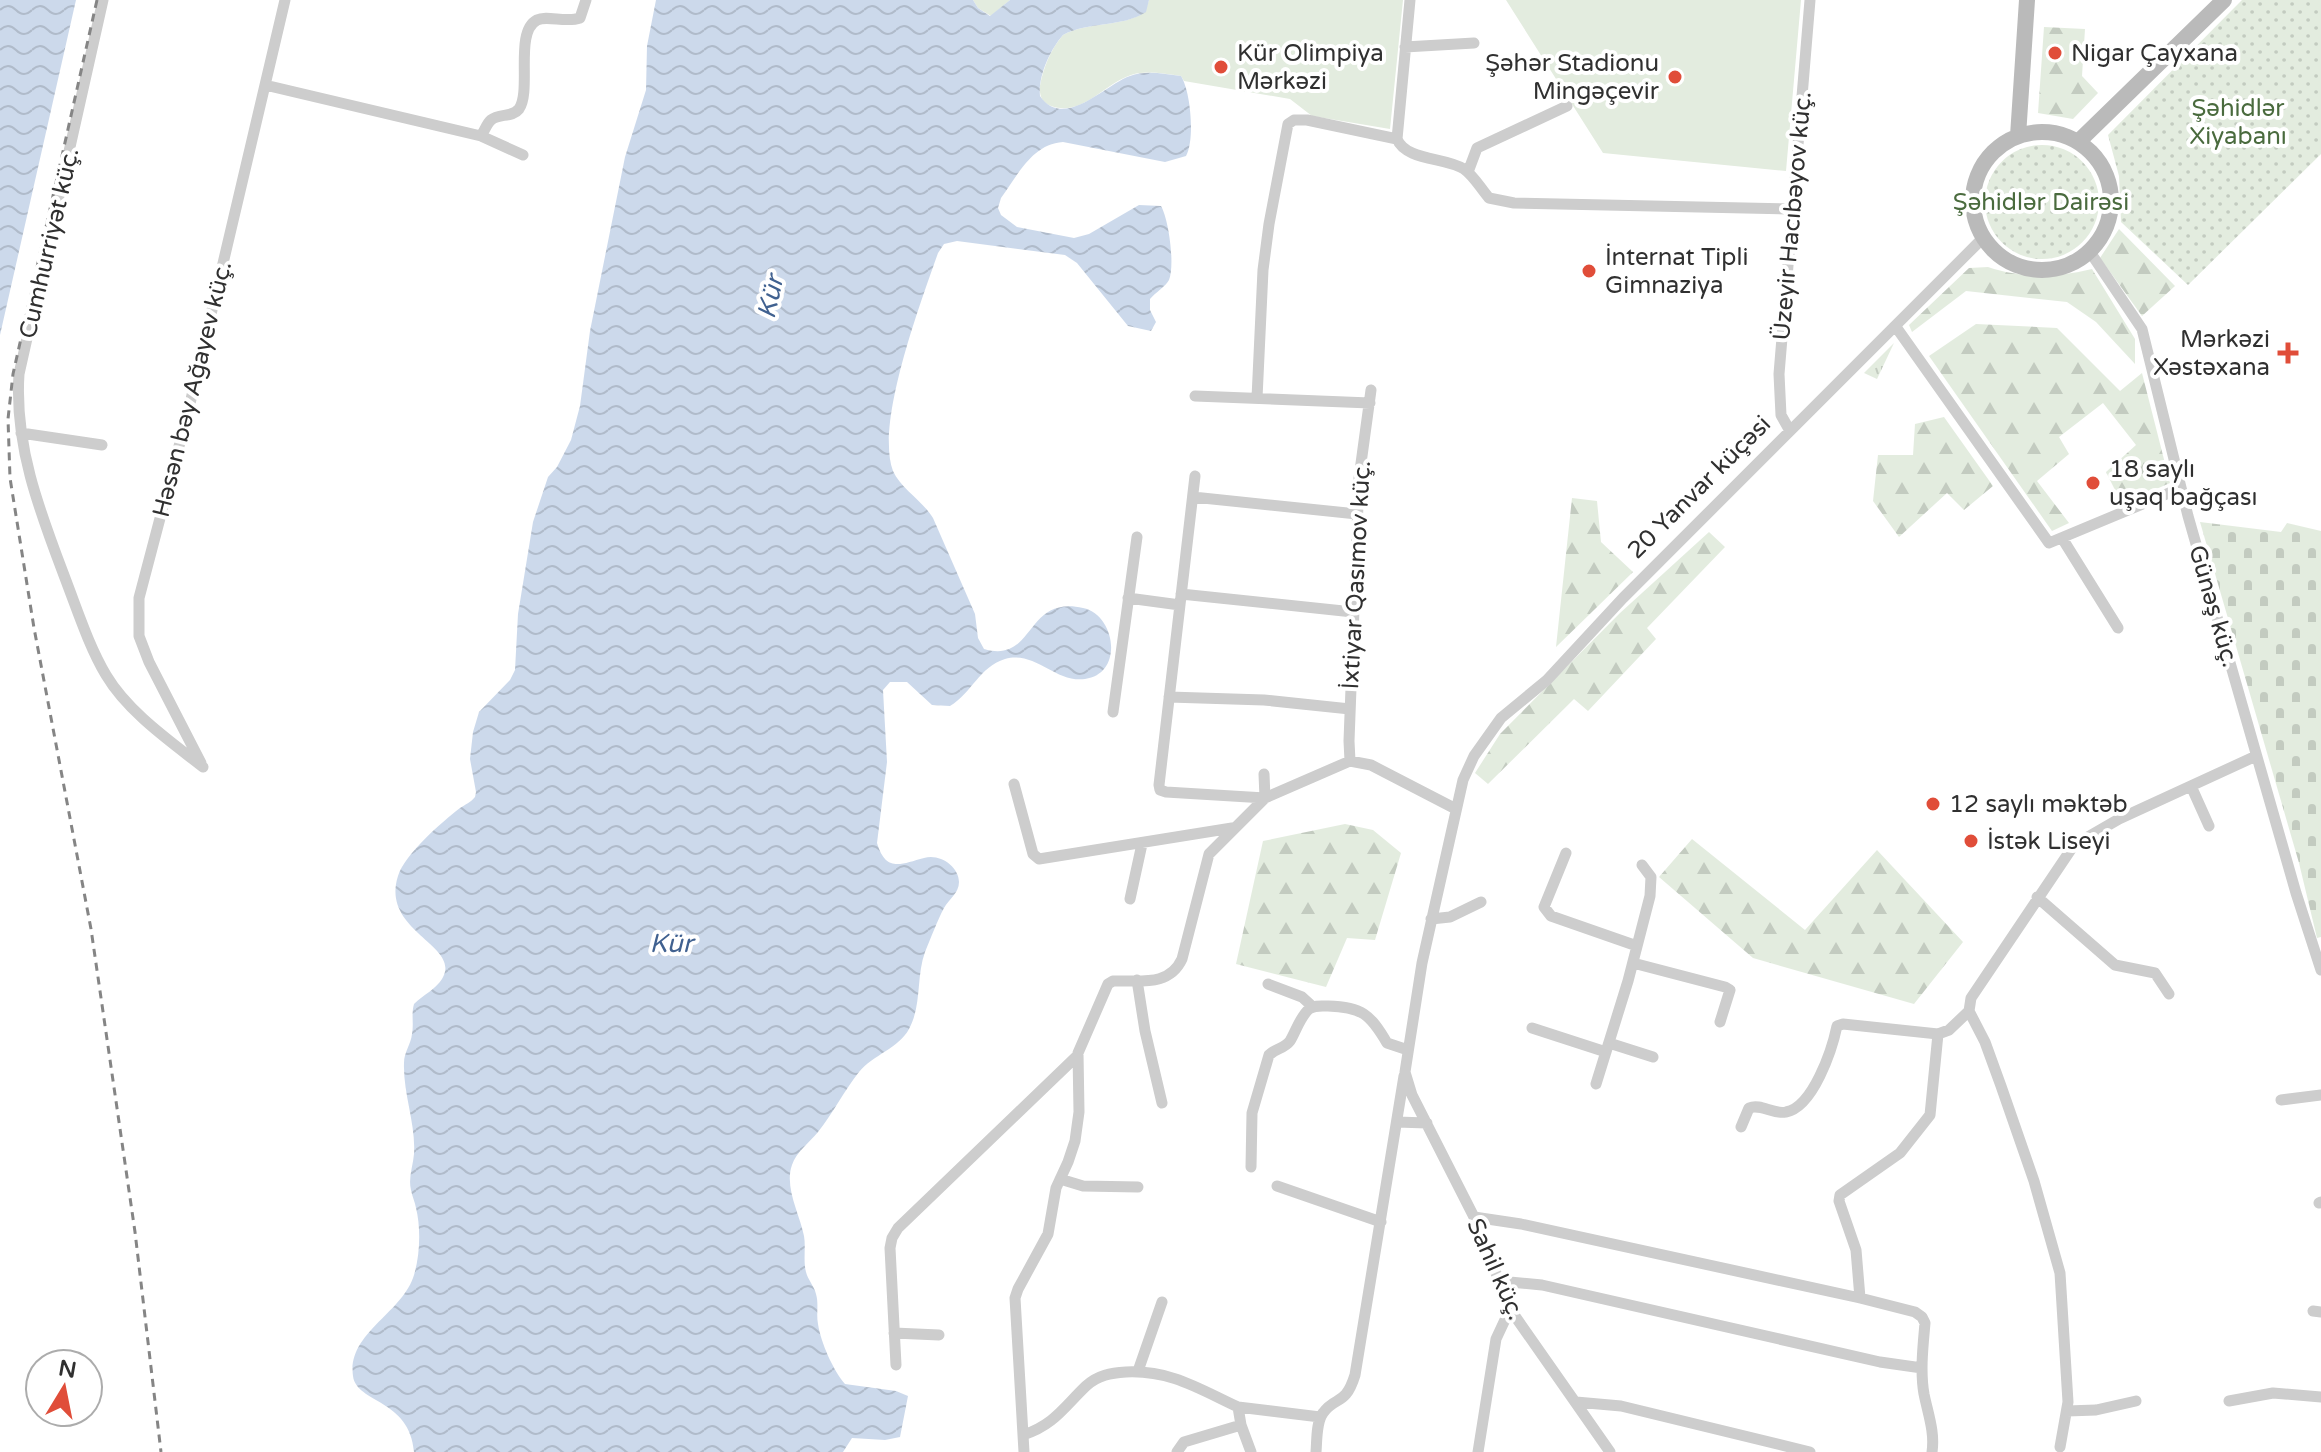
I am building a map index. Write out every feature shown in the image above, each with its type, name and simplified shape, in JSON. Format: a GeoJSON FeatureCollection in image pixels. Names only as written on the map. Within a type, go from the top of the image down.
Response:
{"type":"FeatureCollection","features":[{"type":"Feature","properties":{"kind":"main road"},"geometry":{"type":"LineString","coordinates":[[2018,136],[2027,0]]}},
{"type":"Feature","properties":{"kind":"main road"},"geometry":{"type":"LineString","coordinates":[[2078,142],[2224,0]]}},
{"type":"Feature","properties":{"kind":"main road"},"geometry":{"type":"LineString","coordinates":[[2055,133],[2078,142],[2103,167],[2111,189],[2111,212],[2104,233],[2090,252],[2071,265],[2040,271],[2002,258],[1983,238],[1974,213],[1973,199],[1979,173],[1995,151],[2018,136],[2055,133]]}},
{"type":"Feature","properties":{"kind":"street","name":"Cumhurriyət küç."},"geometry":{"type":"LineString","coordinates":[[103,0],[19,374],[17,406],[26,461],[43,519],[76,607],[107,676],[148,723],[203,767]]}},
{"type":"Feature","properties":{"kind":"street","name":"Həsən bəy Ağayev küç."},"geometry":{"type":"LineString","coordinates":[[203,767],[149,662],[139,636],[139,598],[188,412],[285,0]]}},
{"type":"Feature","properties":{"kind":"street"},"geometry":{"type":"LineString","coordinates":[[481,136],[490,120],[512,115],[519,109],[529,29],[535,21],[540,18],[572,21],[580,18],[586,0]]}},
{"type":"Feature","properties":{"kind":"street"},"geometry":{"type":"LineString","coordinates":[[1410,0],[1397,139],[1407,151],[1455,164],[1468,172],[1489,198],[1499,202],[1791,209]]}},
{"type":"Feature","properties":{"kind":"street","name":"Üzeyir Hacıbəyov küç."},"geometry":{"type":"LineString","coordinates":[[1790,431],[1781,415],[1779,394],[1791,209],[1810,0]]}},
{"type":"Feature","properties":{"kind":"street"},"geometry":{"type":"LineString","coordinates":[[1405,47],[1474,43]]}},
{"type":"Feature","properties":{"kind":"street"},"geometry":{"type":"LineString","coordinates":[[265,85],[481,136],[523,155]]}},
{"type":"Feature","properties":{"kind":"street"},"geometry":{"type":"LineString","coordinates":[[1468,172],[1477,148],[1567,106]]}},
{"type":"Feature","properties":{"kind":"street"},"geometry":{"type":"LineString","coordinates":[[1257,398],[1263,270],[1288,124],[1294,120],[1307,120],[1397,139]]}},
{"type":"Feature","properties":{"kind":"street","name":"20 Yanvar küçəsi"},"geometry":{"type":"LineString","coordinates":[[1463,780],[1474,756],[1501,718],[1547,680],[1623,598],[1983,238]]}},
{"type":"Feature","properties":{"kind":"street","name":"Günəş küç."},"geometry":{"type":"LineString","coordinates":[[2090,252],[2142,329],[2181,488],[2256,756],[2317,948],[2321,970]]}},
{"type":"Feature","properties":{"kind":"street"},"geometry":{"type":"LineString","coordinates":[[1896,327],[2049,543],[2181,488]]}},
{"type":"Feature","properties":{"kind":"street","name":"İxtiyar Qasımov küç."},"geometry":{"type":"LineString","coordinates":[[1350,761],[1357,514],[1371,390]]}},
{"type":"Feature","properties":{"kind":"street"},"geometry":{"type":"LineString","coordinates":[[1195,396],[1370,403]]}},
{"type":"Feature","properties":{"kind":"street"},"geometry":{"type":"LineString","coordinates":[[21,433],[102,445]]}},
{"type":"Feature","properties":{"kind":"street"},"geometry":{"type":"LineString","coordinates":[[1195,476],[1160,790],[1265,798]]}},
{"type":"Feature","properties":{"kind":"street"},"geometry":{"type":"LineString","coordinates":[[1193,497],[1357,514]]}},
{"type":"Feature","properties":{"kind":"street"},"geometry":{"type":"LineString","coordinates":[[1113,712],[1137,537]]}},
{"type":"Feature","properties":{"kind":"street"},"geometry":{"type":"LineString","coordinates":[[2062,538],[2118,628]]}},
{"type":"Feature","properties":{"kind":"street"},"geometry":{"type":"LineString","coordinates":[[1128,598],[1353,612]]}},
{"type":"Feature","properties":{"kind":"street"},"geometry":{"type":"LineString","coordinates":[[1169,697],[1264,700],[1350,709]]}},
{"type":"Feature","properties":{"kind":"street"},"geometry":{"type":"LineString","coordinates":[[1741,1127],[1749,1108],[1754,1106],[1784,1113],[1792,1110],[1813,1090],[1837,1026],[1843,1024],[1938,1034],[1949,1030],[1969,1011],[1975,990],[2078,842],[2119,819],[2256,756]]}},
{"type":"Feature","properties":{"kind":"street"},"geometry":{"type":"LineString","coordinates":[[1024,1452],[1015,1298],[1046,1242],[1060,1179],[1075,1141],[1079,1112],[1078,1055],[1108,984],[1113,981],[1164,979],[1176,972],[1209,854],[1265,798],[1350,761],[1371,765],[1454,808]]}},
{"type":"Feature","properties":{"kind":"street"},"geometry":{"type":"LineString","coordinates":[[1264,774],[1265,798]]}},
{"type":"Feature","properties":{"kind":"street","name":"Sahil küç."},"geometry":{"type":"LineString","coordinates":[[1320,1417],[1344,1398],[1355,1375],[1431,919],[1454,808],[1463,780]]}},
{"type":"Feature","properties":{"kind":"street"},"geometry":{"type":"LineString","coordinates":[[1014,784],[1031,848],[1039,859],[1233,828]]}},
{"type":"Feature","properties":{"kind":"street"},"geometry":{"type":"LineString","coordinates":[[2191,786],[2209,826]]}},
{"type":"Feature","properties":{"kind":"street"},"geometry":{"type":"LineString","coordinates":[[1130,899],[1142,844]]}},
{"type":"Feature","properties":{"kind":"street"},"geometry":{"type":"LineString","coordinates":[[1566,853],[1544,907],[1546,912],[1637,946]]}},
{"type":"Feature","properties":{"kind":"street"},"geometry":{"type":"LineString","coordinates":[[1596,1084],[1633,963],[1651,884],[1651,877],[1642,865]]}},
{"type":"Feature","properties":{"kind":"street"},"geometry":{"type":"LineString","coordinates":[[2037,897],[2102,956],[2115,965],[2155,973],[2169,994]]}},
{"type":"Feature","properties":{"kind":"street"},"geometry":{"type":"LineString","coordinates":[[1431,919],[1450,917],[1481,902]]}},
{"type":"Feature","properties":{"kind":"street"},"geometry":{"type":"LineString","coordinates":[[1633,963],[1730,990],[1720,1022]]}},
{"type":"Feature","properties":{"kind":"street"},"geometry":{"type":"LineString","coordinates":[[1137,980],[1162,1103]]}},
{"type":"Feature","properties":{"kind":"street"},"geometry":{"type":"LineString","coordinates":[[1268,984],[1302,997],[1313,1007]]}},
{"type":"Feature","properties":{"kind":"street"},"geometry":{"type":"LineString","coordinates":[[1251,1167],[1252,1113],[1269,1055],[1284,1047],[1307,1010],[1313,1007],[1356,1009],[1373,1020],[1387,1043],[1408,1050]]}},
{"type":"Feature","properties":{"kind":"street"},"geometry":{"type":"LineString","coordinates":[[1969,1011],[1985,1042],[2001,1086],[2055,1252],[2063,1300],[2067,1411],[2060,1447]]}},
{"type":"Feature","properties":{"kind":"street"},"geometry":{"type":"LineString","coordinates":[[1532,1028],[1653,1057]]}},
{"type":"Feature","properties":{"kind":"street"},"geometry":{"type":"LineString","coordinates":[[1860,1298],[1856,1250],[1839,1201],[1840,1195],[1900,1153],[1930,1115],[1938,1034]]}},
{"type":"Feature","properties":{"kind":"street"},"geometry":{"type":"LineString","coordinates":[[896,1365],[892,1238],[898,1228],[1078,1055]]}},
{"type":"Feature","properties":{"kind":"street","name":"Sahil küç."},"geometry":{"type":"LineString","coordinates":[[1405,1072],[1412,1095],[1474,1217],[1510,1309],[1610,1452]]}},
{"type":"Feature","properties":{"kind":"street"},"geometry":{"type":"LineString","coordinates":[[2281,1100],[2321,1095]]}},
{"type":"Feature","properties":{"kind":"street"},"geometry":{"type":"LineString","coordinates":[[1397,1122],[1427,1123]]}},
{"type":"Feature","properties":{"kind":"street"},"geometry":{"type":"LineString","coordinates":[[1060,1179],[1083,1186],[1138,1187]]}},
{"type":"Feature","properties":{"kind":"street"},"geometry":{"type":"LineString","coordinates":[[1277,1186],[1381,1222]]}},
{"type":"Feature","properties":{"kind":"street"},"geometry":{"type":"LineString","coordinates":[[1474,1217],[1537,1227],[1915,1312],[1925,1323],[1922,1368],[1932,1425],[1932,1452]]}},
{"type":"Feature","properties":{"kind":"street"},"geometry":{"type":"LineString","coordinates":[[1499,1281],[1542,1285],[1880,1362],[1922,1368]]}},
{"type":"Feature","properties":{"kind":"street"},"geometry":{"type":"LineString","coordinates":[[1138,1371],[1162,1302]]}},
{"type":"Feature","properties":{"kind":"street"},"geometry":{"type":"LineString","coordinates":[[1478,1452],[1496,1339],[1510,1309]]}},
{"type":"Feature","properties":{"kind":"street"},"geometry":{"type":"LineString","coordinates":[[894,1333],[939,1335]]}},
{"type":"Feature","properties":{"kind":"street"},"geometry":{"type":"LineString","coordinates":[[1023,1435],[1052,1422],[1088,1384],[1101,1376],[1138,1371],[1164,1373],[1238,1407],[1320,1417],[1316,1452]]}},
{"type":"Feature","properties":{"kind":"street"},"geometry":{"type":"LineString","coordinates":[[2229,1401],[2273,1393],[2321,1397]]}},
{"type":"Feature","properties":{"kind":"street"},"geometry":{"type":"LineString","coordinates":[[2067,1411],[2096,1410],[2136,1401]]}},
{"type":"Feature","properties":{"kind":"street"},"geometry":{"type":"LineString","coordinates":[[1576,1402],[1621,1406],[1810,1452]]}},
{"type":"Feature","properties":{"kind":"street"},"geometry":{"type":"LineString","coordinates":[[1238,1407],[1251,1452]]}},
{"type":"Feature","properties":{"kind":"street"},"geometry":{"type":"LineString","coordinates":[[1177,1452],[1184,1442],[1241,1425]]}},
{"type":"Feature","properties":{"kind":"green space"},"geometry":{"type":"Polygon","coordinates":[[[973,0],[1010,0],[991,16],[978,8],[973,0]]]}},
{"type":"Feature","properties":{"kind":"green space","name":"Kür Olimpiya Mərkəzi"},"geometry":{"type":"Polygon","coordinates":[[[1149,0],[1403,0],[1390,129],[1312,116],[1290,99],[1184,81],[1181,76],[1156,73],[1121,79],[1073,107],[1062,108],[1045,103],[1040,92],[1041,79],[1051,53],[1063,35],[1136,17],[1145,12],[1149,0]]]}},
{"type":"Feature","properties":{"kind":"green space","name":"Şəhər Stadionu Mingəçevir"},"geometry":{"type":"Polygon","coordinates":[[[1506,0],[1801,0],[1786,171],[1603,153],[1506,0]]]}},
{"type":"Feature","properties":{"kind":"green space","name":"Şəhidlər Xiyabanı"},"geometry":{"type":"Polygon","coordinates":[[[2242,0],[2321,0],[2321,154],[2188,285],[2121,222],[2119,176],[2108,135],[2242,0]]]}},
{"type":"Feature","properties":{"kind":"green space"},"geometry":{"type":"Polygon","coordinates":[[[2044,27],[2085,29],[2082,76],[2098,93],[2073,119],[2038,113],[2044,27]]]}},
{"type":"Feature","properties":{"kind":"green space","name":"Şəhidlər Dairəsi"},"geometry":{"type":"Polygon","coordinates":[[[2042,145],[2064,149],[2083,161],[2095,180],[2099,202],[2095,224],[2083,243],[2064,255],[2042,259],[2020,255],[2001,243],[1989,224],[1985,202],[1989,180],[2001,161],[2020,149],[2042,145]]]}},
{"type":"Feature","properties":{"kind":"green space"},"geometry":{"type":"Polygon","coordinates":[[[2119,229],[2175,286],[2142,316],[2100,258],[2119,229]]]}},
{"type":"Feature","properties":{"kind":"green space"},"geometry":{"type":"Polygon","coordinates":[[[1988,267],[2040,276],[2092,269],[2135,339],[2135,364],[2096,322],[2067,302],[1966,291],[1912,332],[1909,325],[1969,268],[1988,267]]]}},
{"type":"Feature","properties":{"kind":"green space"},"geometry":{"type":"Polygon","coordinates":[[[1976,324],[2057,328],[2120,391],[2142,373],[2170,483],[2122,504],[2106,472],[2136,445],[2103,403],[2059,437],[2069,454],[2037,481],[2069,523],[2052,531],[1929,356],[1976,324]]]}},
{"type":"Feature","properties":{"kind":"green space"},"geometry":{"type":"Polygon","coordinates":[[[1894,343],[1877,379],[1864,373],[1894,343]]]}},
{"type":"Feature","properties":{"kind":"green space"},"geometry":{"type":"Polygon","coordinates":[[[1944,417],[1993,486],[1964,510],[1947,493],[1899,537],[1873,501],[1878,455],[1913,455],[1915,424],[1944,417]]]}},
{"type":"Feature","properties":{"kind":"green space"},"geometry":{"type":"Polygon","coordinates":[[[1572,498],[1597,501],[1601,542],[1633,572],[1556,647],[1572,498]]]}},
{"type":"Feature","properties":{"kind":"green space"},"geometry":{"type":"Polygon","coordinates":[[[2200,522],[2281,532],[2287,523],[2321,531],[2321,937],[2317,938],[2299,863],[2200,522]]]}},
{"type":"Feature","properties":{"kind":"green space"},"geometry":{"type":"Polygon","coordinates":[[[1709,532],[1725,547],[1647,628],[1656,639],[1588,711],[1574,699],[1488,784],[1475,773],[1500,734],[1620,613],[1709,532]]]}},
{"type":"Feature","properties":{"kind":"green space"},"geometry":{"type":"Polygon","coordinates":[[[1345,824],[1373,830],[1401,853],[1375,940],[1347,938],[1326,987],[1236,964],[1263,841],[1345,824]]]}},
{"type":"Feature","properties":{"kind":"green space"},"geometry":{"type":"Polygon","coordinates":[[[1692,839],[1805,930],[1877,850],[1963,942],[1914,1004],[1753,958],[1659,877],[1692,839]]]}},
{"type":"Feature","properties":{"kind":"water"},"geometry":{"type":"Polygon","coordinates":[[[0,0],[76,0],[0,335],[0,0]]]}},
{"type":"Feature","properties":{"kind":"water","name":"Kür"},"geometry":{"type":"Polygon","coordinates":[[[656,0],[973,0],[990,16],[1010,0],[1149,0],[1146,12],[1136,17],[1063,35],[1046,64],[1040,96],[1050,106],[1061,109],[1085,102],[1136,74],[1181,76],[1191,116],[1186,156],[1165,162],[1063,142],[1052,144],[1027,162],[1001,198],[998,208],[1001,215],[1017,227],[1074,238],[1089,234],[1139,205],[1161,206],[1170,243],[1171,273],[1168,282],[1150,299],[1150,310],[1156,322],[1151,331],[1128,326],[1077,263],[1065,255],[957,241],[944,244],[938,253],[902,362],[890,424],[889,450],[893,471],[933,518],[975,614],[978,638],[984,649],[1001,651],[1013,647],[1050,611],[1064,607],[1083,608],[1103,621],[1111,644],[1110,656],[1106,667],[1097,675],[1085,679],[1064,676],[1026,659],[1005,659],[989,668],[950,706],[932,705],[907,682],[890,682],[883,690],[887,762],[877,843],[890,863],[901,864],[930,857],[942,859],[956,871],[959,886],[941,913],[925,952],[916,1010],[909,1029],[905,1036],[859,1072],[818,1132],[797,1156],[792,1165],[790,1182],[804,1236],[806,1272],[816,1294],[818,1324],[828,1356],[845,1384],[896,1391],[908,1396],[900,1437],[885,1440],[852,1438],[843,1452],[414,1452],[403,1422],[394,1412],[363,1392],[353,1376],[353,1361],[358,1347],[399,1301],[416,1267],[419,1224],[410,1181],[414,1143],[404,1059],[411,1038],[414,1004],[439,983],[445,967],[433,946],[400,911],[396,895],[398,876],[408,858],[425,839],[475,797],[470,759],[479,712],[510,680],[515,670],[518,614],[533,522],[548,477],[571,440],[580,406],[590,331],[625,157],[646,90],[647,46],[656,0]]]}},
{"type":"Feature","properties":{"kind":"railway"},"geometry":{"type":"LineString","coordinates":[[97,0],[13,374],[8,419],[10,478],[34,628],[91,929],[135,1232],[161,1452]]}},
{"type":"Feature","properties":{"kind":"place","name":"Nigar Çayxana"},"geometry":{"type":"Point","coordinates":[2055,53]}},
{"type":"Feature","properties":{"kind":"place","name":"Kür Olimpiya Mərkəzi"},"geometry":{"type":"Point","coordinates":[1221,67]}},
{"type":"Feature","properties":{"kind":"place","name":"Şəhər Stadionu Mingəçevir"},"geometry":{"type":"Point","coordinates":[1675,77]}},
{"type":"Feature","properties":{"kind":"place","name":"İnternat Tipli Gimnaziya"},"geometry":{"type":"Point","coordinates":[1589,271]}},
{"type":"Feature","properties":{"kind":"place","name":"Mərkəzi Xəstəxana"},"geometry":{"type":"Point","coordinates":[2288,353]}},
{"type":"Feature","properties":{"kind":"place","name":"18 saylı uşaq bağçası"},"geometry":{"type":"Point","coordinates":[2093,483]}},
{"type":"Feature","properties":{"kind":"place","name":"12 saylı məktəb"},"geometry":{"type":"Point","coordinates":[1933,804]}},
{"type":"Feature","properties":{"kind":"place","name":"İstək Liseyi"},"geometry":{"type":"Point","coordinates":[1971,841]}}]}
